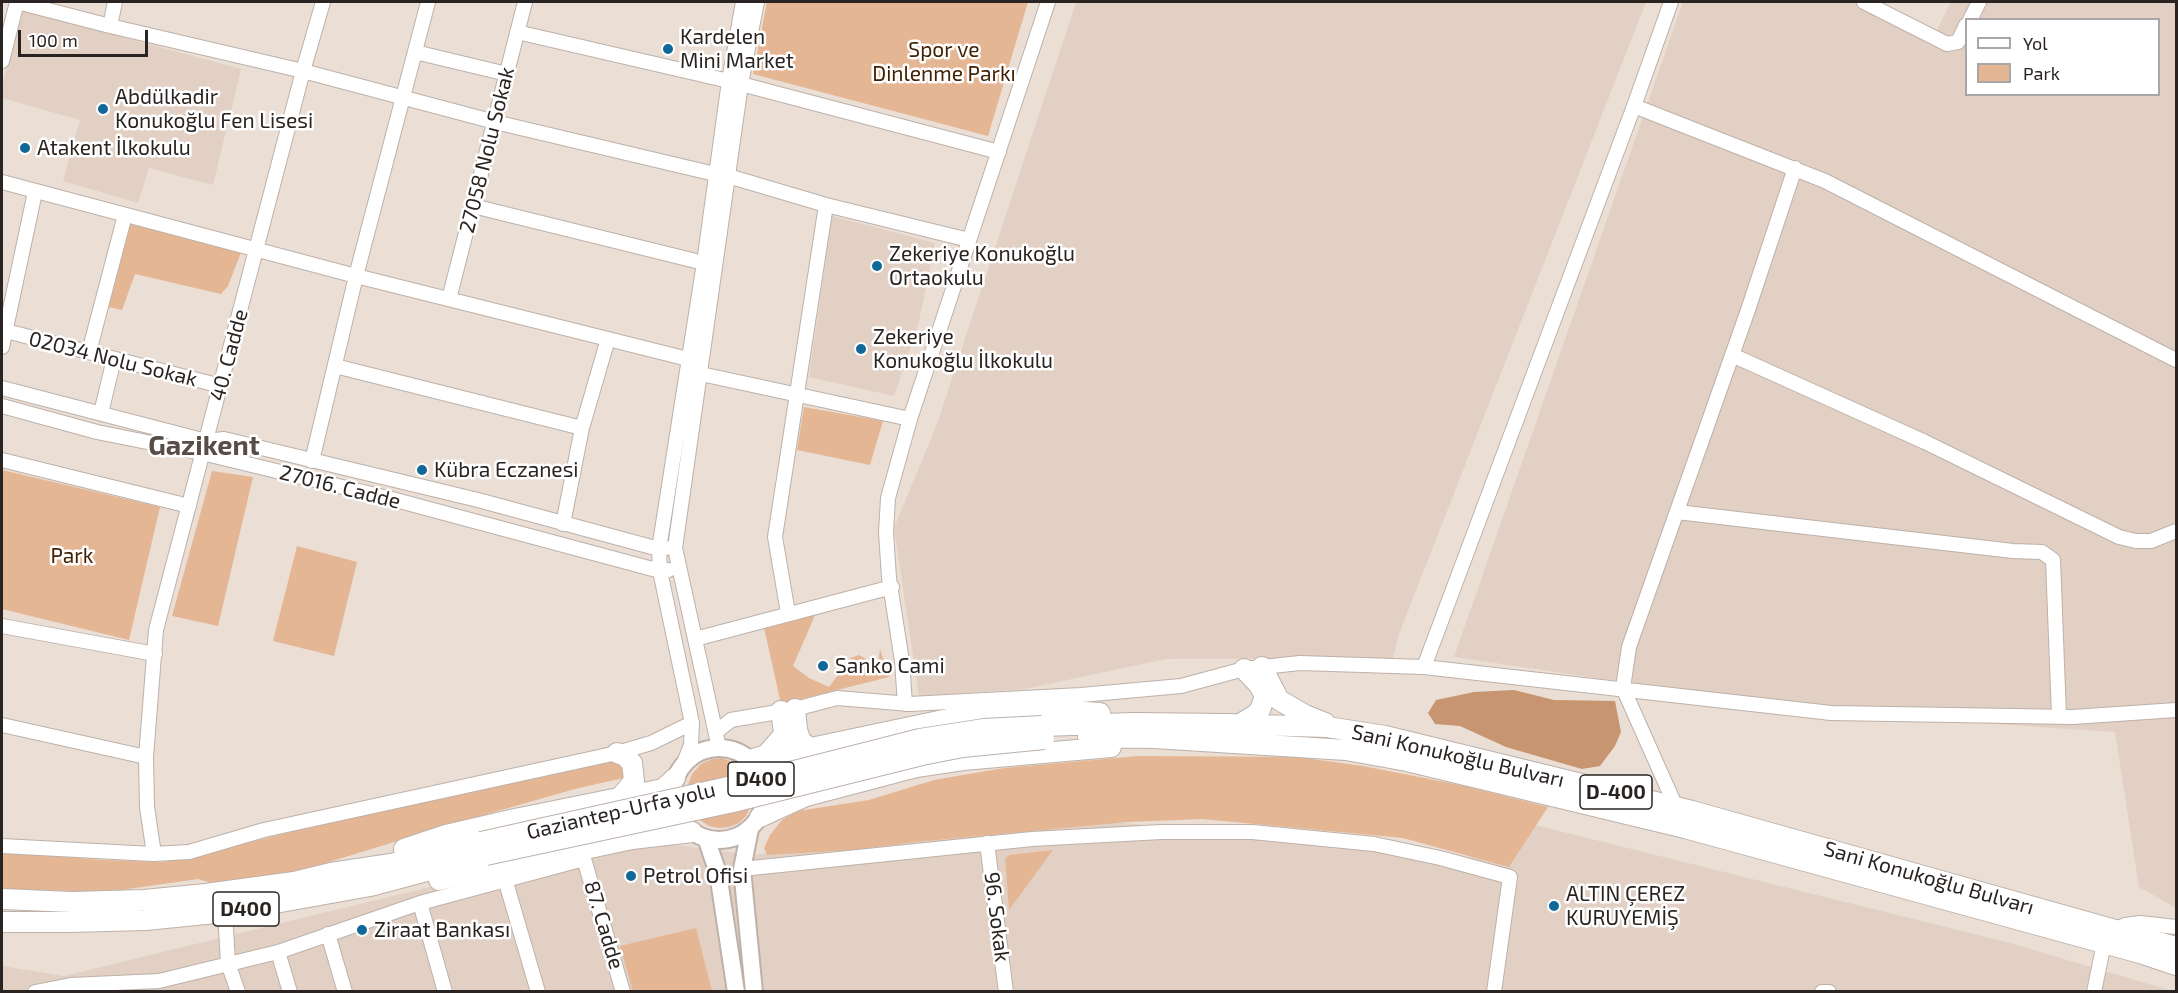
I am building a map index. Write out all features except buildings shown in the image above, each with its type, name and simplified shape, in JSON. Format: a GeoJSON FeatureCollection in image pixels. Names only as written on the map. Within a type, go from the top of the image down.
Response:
{"type":"FeatureCollection","features":[{"type":"Feature","properties":{"kind":"highway"},"geometry":{"type":"LineString","coordinates":[[759,757],[953,718],[1003,711],[1072,711],[1233,724],[1255,716],[1265,696],[1253,668]]}},
{"type":"Feature","properties":{"kind":"highway"},"geometry":{"type":"LineString","coordinates":[[1253,668],[1279,700],[1305,715],[1342,729]]}},
{"type":"Feature","properties":{"kind":"highway"},"geometry":{"type":"LineString","coordinates":[[788,710],[801,742],[811,748]]}},
{"type":"Feature","properties":{"kind":"highway"},"geometry":{"type":"LineString","coordinates":[[759,757],[782,737],[788,710]]}},
{"type":"Feature","properties":{"kind":"highway","name":"Sani Konukoğlu Bulvarı"},"geometry":{"type":"LineString","coordinates":[[1043,732],[1134,723],[1233,724],[1342,729],[1396,738],[1676,807],[2023,905],[2111,933],[2176,965]]}},
{"type":"Feature","properties":{"kind":"highway","name":"Sani Konukoğlu Bulvarı"},"geometry":{"type":"LineString","coordinates":[[1043,732],[1083,737],[1214,741],[1346,750],[1407,761],[2176,947]]}},
{"type":"Feature","properties":{"kind":"highway","name":"Gaziantep-Urfa yolu"},"geometry":{"type":"LineString","coordinates":[[483,849],[733,802],[846,772],[1043,732]]}},
{"type":"Feature","properties":{"kind":"highway"},"geometry":{"type":"LineString","coordinates":[[755,823],[806,796],[916,767],[1003,756],[1214,741]]}},
{"type":"Feature","properties":{"kind":"highway"},"geometry":{"type":"LineString","coordinates":[[617,753],[625,756],[632,763],[634,781],[619,799]]}},
{"type":"Feature","properties":{"kind":"highway"},"geometry":{"type":"LineString","coordinates":[[331,873],[446,835],[663,789],[679,771]]}},
{"type":"Feature","properties":{"kind":"highway"},"geometry":{"type":"LineString","coordinates":[[370,886],[431,881],[632,839],[699,835]]}},
{"type":"Feature","properties":{"kind":"highway","name":"D400"},"geometry":{"type":"LineString","coordinates":[[2,899],[72,902],[144,900],[294,882],[331,873],[483,849]]}},
{"type":"Feature","properties":{"kind":"highway","name":"D400"},"geometry":{"type":"LineString","coordinates":[[2,922],[146,920],[225,912],[370,886],[483,849]]}},
{"type":"Feature","properties":{"kind":"main road"},"geometry":{"type":"LineString","coordinates":[[736,992],[718,873],[699,835],[681,821],[674,808],[672,793],[679,771],[694,755],[708,749],[718,740],[737,751],[759,757],[757,765],[765,787],[765,802],[755,823],[742,869],[754,992]]}},
{"type":"Feature","properties":{"kind":"main road"},"geometry":{"type":"LineString","coordinates":[[699,835],[722,840],[737,837],[755,823]]}},
{"type":"Feature","properties":{"kind":"street"},"geometry":{"type":"LineString","coordinates":[[2,61],[17,2],[303,71],[495,122],[722,175],[826,205],[969,240]]}},
{"type":"Feature","properties":{"kind":"street"},"geometry":{"type":"LineString","coordinates":[[110,26],[115,2]]}},
{"type":"Feature","properties":{"kind":"street","name":"40. Cadde"},"geometry":{"type":"LineString","coordinates":[[154,854],[147,807],[146,757],[156,654],[156,630],[323,2]]}},
{"type":"Feature","properties":{"kind":"street"},"geometry":{"type":"LineString","coordinates":[[312,461],[356,276],[428,2]]}},
{"type":"Feature","properties":{"kind":"street","name":"27058 Nolu Sokak"},"geometry":{"type":"LineString","coordinates":[[449,299],[525,2]]}},
{"type":"Feature","properties":{"kind":"street"},"geometry":{"type":"LineString","coordinates":[[718,740],[675,548],[700,374],[743,2]]}},
{"type":"Feature","properties":{"kind":"street"},"geometry":{"type":"LineString","coordinates":[[735,83],[757,2]]}},
{"type":"Feature","properties":{"kind":"street"},"geometry":{"type":"LineString","coordinates":[[905,704],[886,532],[888,498],[910,419],[1048,2]]}},
{"type":"Feature","properties":{"kind":"street"},"geometry":{"type":"LineString","coordinates":[[1424,667],[1671,2]]}},
{"type":"Feature","properties":{"kind":"street"},"geometry":{"type":"LineString","coordinates":[[1864,2],[1947,44],[1958,42],[1965,27]]}},
{"type":"Feature","properties":{"kind":"street"},"geometry":{"type":"LineString","coordinates":[[1971,18],[1979,2]]}},
{"type":"Feature","properties":{"kind":"street"},"geometry":{"type":"LineString","coordinates":[[518,32],[735,83],[999,152]]}},
{"type":"Feature","properties":{"kind":"street"},"geometry":{"type":"LineString","coordinates":[[414,52],[507,74]]}},
{"type":"Feature","properties":{"kind":"street"},"geometry":{"type":"LineString","coordinates":[[1634,106],[1795,168],[1887,212],[2176,360]]}},
{"type":"Feature","properties":{"kind":"street"},"geometry":{"type":"LineString","coordinates":[[1676,807],[1623,688],[1629,647],[1795,168]]}},
{"type":"Feature","properties":{"kind":"street"},"geometry":{"type":"LineString","coordinates":[[679,771],[691,745],[692,723],[660,571],[659,549],[704,263],[722,175]]}},
{"type":"Feature","properties":{"kind":"street"},"geometry":{"type":"LineString","coordinates":[[2,182],[356,276],[688,359]]}},
{"type":"Feature","properties":{"kind":"street"},"geometry":{"type":"LineString","coordinates":[[2,347],[6,331],[6,304],[35,192]]}},
{"type":"Feature","properties":{"kind":"street"},"geometry":{"type":"LineString","coordinates":[[788,613],[775,537],[826,205]]}},
{"type":"Feature","properties":{"kind":"street"},"geometry":{"type":"LineString","coordinates":[[473,206],[704,263]]}},
{"type":"Feature","properties":{"kind":"street"},"geometry":{"type":"LineString","coordinates":[[89,352],[125,215]]}},
{"type":"Feature","properties":{"kind":"street","name":"02034 Nolu Sokak"},"geometry":{"type":"LineString","coordinates":[[6,331],[221,386]]}},
{"type":"Feature","properties":{"kind":"street"},"geometry":{"type":"LineString","coordinates":[[563,524],[582,429],[608,339]]}},
{"type":"Feature","properties":{"kind":"street"},"geometry":{"type":"LineString","coordinates":[[1732,355],[1925,442],[2119,537],[2136,541],[2151,541],[2176,531]]}},
{"type":"Feature","properties":{"kind":"street"},"geometry":{"type":"LineString","coordinates":[[101,413],[114,359]]}},
{"type":"Feature","properties":{"kind":"street"},"geometry":{"type":"LineString","coordinates":[[335,366],[582,429]]}},
{"type":"Feature","properties":{"kind":"street"},"geometry":{"type":"LineString","coordinates":[[700,374],[910,419]]}},
{"type":"Feature","properties":{"kind":"street","name":"27016. Cadde"},"geometry":{"type":"LineString","coordinates":[[2,388],[101,413],[204,447],[660,571],[678,569]]}},
{"type":"Feature","properties":{"kind":"street","name":"27016. Cadde"},"geometry":{"type":"LineString","coordinates":[[2,406],[97,432],[204,447],[224,439],[478,500],[659,549],[675,548]]}},
{"type":"Feature","properties":{"kind":"street"},"geometry":{"type":"LineString","coordinates":[[2,460],[189,506]]}},
{"type":"Feature","properties":{"kind":"street"},"geometry":{"type":"LineString","coordinates":[[1677,512],[2042,552],[2053,560],[2059,716]]}},
{"type":"Feature","properties":{"kind":"street"},"geometry":{"type":"LineString","coordinates":[[694,639],[891,587]]}},
{"type":"Feature","properties":{"kind":"street"},"geometry":{"type":"LineString","coordinates":[[2,626],[156,654]]}},
{"type":"Feature","properties":{"kind":"street"},"geometry":{"type":"LineString","coordinates":[[718,740],[731,720],[837,698],[905,704],[1081,695],[1181,686],[1253,668],[1300,663],[1424,667],[1831,713],[2059,716],[2123,715],[2176,710]]}},
{"type":"Feature","properties":{"kind":"street"},"geometry":{"type":"LineString","coordinates":[[2,846],[154,854],[189,852],[264,830],[617,753],[651,743],[692,723]]}},
{"type":"Feature","properties":{"kind":"street"},"geometry":{"type":"LineString","coordinates":[[2,725],[146,757]]}},
{"type":"Feature","properties":{"kind":"street"},"geometry":{"type":"LineString","coordinates":[[742,869],[987,843],[1150,833],[1252,832],[1374,844],[1440,858],[1510,877],[1494,992]]}},
{"type":"Feature","properties":{"kind":"street","name":"96. Sokak"},"geometry":{"type":"LineString","coordinates":[[987,843],[1006,992]]}},
{"type":"Feature","properties":{"kind":"street","name":"87. Cadde"},"geometry":{"type":"LineString","coordinates":[[505,879],[584,859],[623,992]]}},
{"type":"Feature","properties":{"kind":"street"},"geometry":{"type":"LineString","coordinates":[[35,992],[72,988],[160,986],[228,963],[278,952],[420,903],[505,879],[538,992]]}},
{"type":"Feature","properties":{"kind":"street"},"geometry":{"type":"LineString","coordinates":[[420,903],[445,992]]}},
{"type":"Feature","properties":{"kind":"street"},"geometry":{"type":"LineString","coordinates":[[225,912],[228,963],[238,992]]}},
{"type":"Feature","properties":{"kind":"street"},"geometry":{"type":"LineString","coordinates":[[2094,992],[2111,933],[2125,925],[2140,923],[2176,927]]}},
{"type":"Feature","properties":{"kind":"street"},"geometry":{"type":"LineString","coordinates":[[328,934],[345,992]]}},
{"type":"Feature","properties":{"kind":"street"},"geometry":{"type":"LineString","coordinates":[[278,952],[290,992]]}},
{"type":"Feature","properties":{"kind":"street"},"geometry":{"type":"LineString","coordinates":[[1822,992],[1829,992]]}},
{"type":"Feature","properties":{"kind":"shaded area"},"geometry":{"type":"Polygon","coordinates":[[[1076,2],[1646,2],[1399,634],[1393,658],[1166,659],[1025,689],[919,696],[894,528],[937,424],[1076,2]]]}},
{"type":"Feature","properties":{"kind":"shaded area"},"geometry":{"type":"Polygon","coordinates":[[[1683,2],[1869,2],[1936,32],[1951,2],[2176,2],[2176,908],[2139,887],[2115,732],[1842,714],[1454,657],[1683,2]]]}},
{"type":"Feature","properties":{"kind":"shaded area","name":"Abdülkadir Konukoğlu Fen Lisesi"},"geometry":{"type":"Polygon","coordinates":[[[22,10],[241,69],[213,185],[149,168],[138,203],[63,181],[80,120],[2,98],[2,87],[22,10]]]}},
{"type":"Feature","properties":{"kind":"shaded area"},"geometry":{"type":"Polygon","coordinates":[[[832,216],[935,243],[919,321],[894,396],[809,377],[832,216]]]}},
{"type":"Feature","properties":{"kind":"shaded area"},"geometry":{"type":"Polygon","coordinates":[[[1514,690],[1554,700],[1615,701],[1621,732],[1615,746],[1600,766],[1582,769],[1506,747],[1460,726],[1435,724],[1428,713],[1436,700],[1474,692],[1514,690]]]}},
{"type":"Feature","properties":{"kind":"shaded area"},"geometry":{"type":"Polygon","coordinates":[[[1083,819],[1473,857],[1531,824],[2010,943],[2172,991],[2,992],[2,966],[64,976],[627,839],[752,855],[1083,819]]]}},
{"type":"Feature","properties":{"kind":"green space","name":"Spor ve Dinlenme Parkı"},"geometry":{"type":"Polygon","coordinates":[[[767,2],[1028,2],[988,136],[753,74],[767,2]]]}},
{"type":"Feature","properties":{"kind":"green space"},"geometry":{"type":"Polygon","coordinates":[[[131,223],[242,250],[228,286],[221,294],[135,274],[122,310],[104,306],[124,231],[131,223]]]}},
{"type":"Feature","properties":{"kind":"green space"},"geometry":{"type":"Polygon","coordinates":[[[804,407],[883,421],[870,465],[797,450],[804,407]]]}},
{"type":"Feature","properties":{"kind":"green space","name":"Park"},"geometry":{"type":"Polygon","coordinates":[[[2,470],[160,507],[129,640],[2,609],[2,470]]]}},
{"type":"Feature","properties":{"kind":"green space"},"geometry":{"type":"Polygon","coordinates":[[[212,471],[253,477],[218,626],[172,616],[212,471]]]}},
{"type":"Feature","properties":{"kind":"green space"},"geometry":{"type":"Polygon","coordinates":[[[297,546],[357,562],[334,656],[273,641],[297,546]]]}},
{"type":"Feature","properties":{"kind":"green space"},"geometry":{"type":"Polygon","coordinates":[[[816,613],[793,666],[809,678],[829,687],[851,658],[859,655],[878,666],[880,649],[889,677],[781,704],[763,623],[816,613]]]}},
{"type":"Feature","properties":{"kind":"green space"},"geometry":{"type":"Polygon","coordinates":[[[1138,756],[1297,757],[1363,766],[1465,786],[1548,807],[1509,867],[1403,838],[1202,819],[1128,822],[853,850],[767,855],[764,848],[770,835],[782,820],[798,811],[869,800],[934,780],[1004,768],[1138,756]]]}},
{"type":"Feature","properties":{"kind":"green space"},"geometry":{"type":"Polygon","coordinates":[[[623,758],[626,764],[623,778],[466,820],[280,877],[218,885],[198,879],[107,892],[2,889],[2,852],[163,862],[200,855],[353,816],[623,758]]]}},
{"type":"Feature","properties":{"kind":"green space"},"geometry":{"type":"Polygon","coordinates":[[[722,758],[743,766],[750,773],[687,787],[692,774],[701,764],[722,758]]]}},
{"type":"Feature","properties":{"kind":"green space"},"geometry":{"type":"Polygon","coordinates":[[[752,803],[746,816],[739,823],[729,827],[709,826],[697,818],[752,803]]]}},
{"type":"Feature","properties":{"kind":"green space"},"geometry":{"type":"Polygon","coordinates":[[[1053,850],[1009,910],[1005,859],[1009,855],[1053,850]]]}},
{"type":"Feature","properties":{"kind":"green space"},"geometry":{"type":"Polygon","coordinates":[[[696,928],[712,991],[633,991],[620,946],[696,928]]]}},
{"type":"Feature","properties":{"kind":"place","name":"Kardelen Mini Market"},"geometry":{"type":"Point","coordinates":[668,49]}},
{"type":"Feature","properties":{"kind":"place","name":"Abdülkadir Konukoğlu Fen Lisesi"},"geometry":{"type":"Point","coordinates":[103,109]}},
{"type":"Feature","properties":{"kind":"place","name":"Atakent İlkokulu"},"geometry":{"type":"Point","coordinates":[25,148]}},
{"type":"Feature","properties":{"kind":"place","name":"Zekeriye Konukoğlu Ortaokulu"},"geometry":{"type":"Point","coordinates":[877,266]}},
{"type":"Feature","properties":{"kind":"place","name":"Zekeriye Konukoğlu İlkokulu"},"geometry":{"type":"Point","coordinates":[861,349]}},
{"type":"Feature","properties":{"kind":"place","name":"Kübra Eczanesi"},"geometry":{"type":"Point","coordinates":[422,470]}},
{"type":"Feature","properties":{"kind":"place","name":"Sanko Cami"},"geometry":{"type":"Point","coordinates":[823,666]}},
{"type":"Feature","properties":{"kind":"place","name":"Petrol Ofisi"},"geometry":{"type":"Point","coordinates":[631,876]}},
{"type":"Feature","properties":{"kind":"place","name":"ALTIN ÇEREZ KURUYEMİŞ"},"geometry":{"type":"Point","coordinates":[1554,906]}},
{"type":"Feature","properties":{"kind":"place","name":"Ziraat Bankası"},"geometry":{"type":"Point","coordinates":[362,930]}},
{"type":"Feature","properties":{"kind":"district","name":"Gazikent"},"geometry":{"type":"Point","coordinates":[204,446]}}]}
